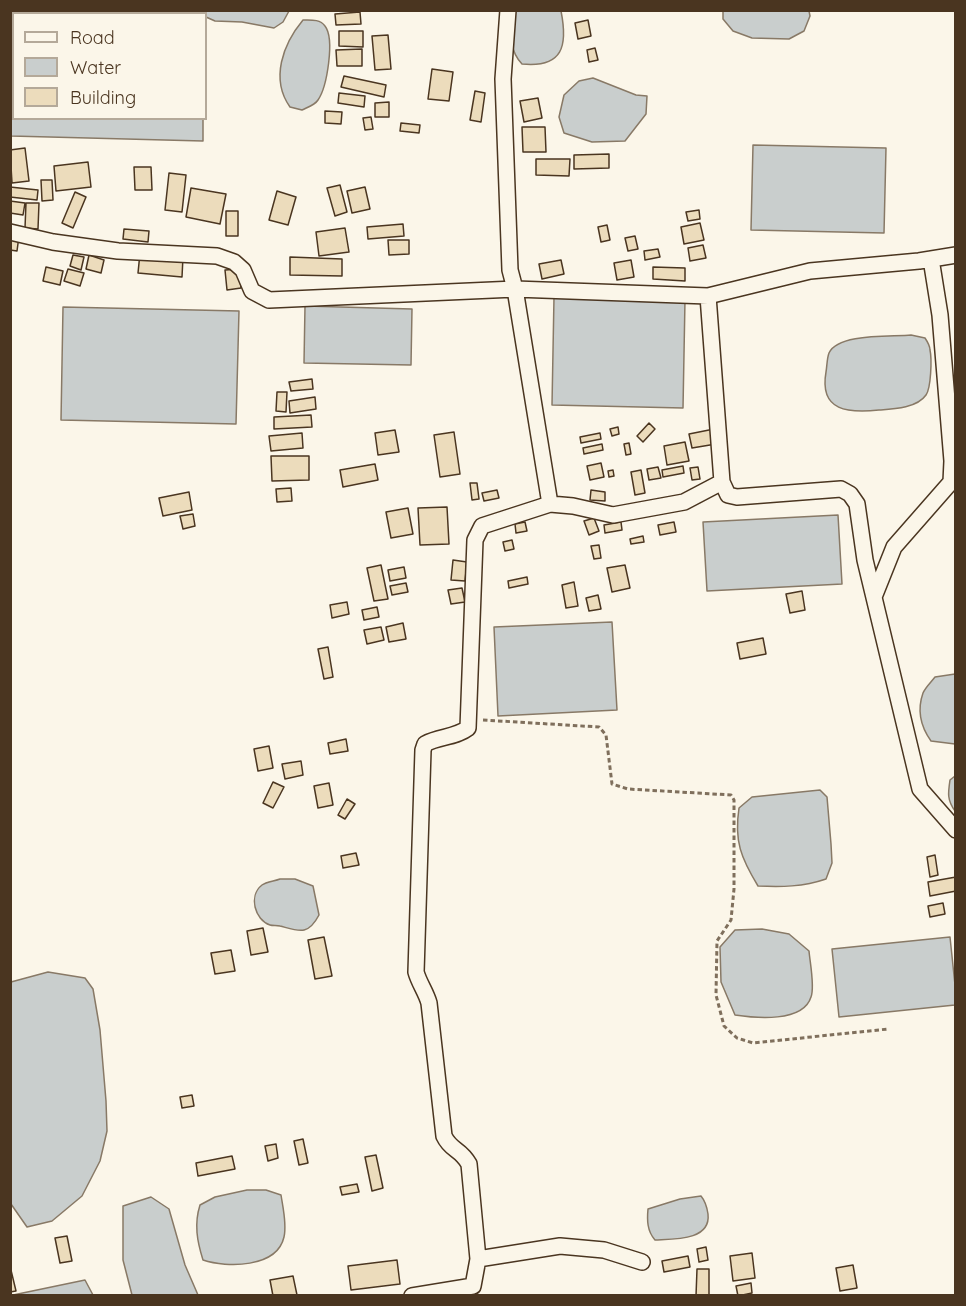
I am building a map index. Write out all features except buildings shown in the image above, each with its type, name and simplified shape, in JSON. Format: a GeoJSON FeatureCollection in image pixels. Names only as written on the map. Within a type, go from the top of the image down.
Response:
{"type":"FeatureCollection","features":[{"type":"Feature","properties":{"kind":"street"},"geometry":{"type":"LineString","coordinates":[[508,10],[503,79],[510,270],[550,504]]}},
{"type":"Feature","properties":{"kind":"street"},"geometry":{"type":"LineString","coordinates":[[10,232],[52,242],[118,251],[217,256],[234,261],[243,270],[252,291],[269,300],[515,289],[708,296],[810,271],[956,255]]}},
{"type":"Feature","properties":{"kind":"street"},"geometry":{"type":"LineString","coordinates":[[874,597],[894,548],[951,482],[952,461],[940,315],[931,259]]}},
{"type":"Feature","properties":{"kind":"street"},"geometry":{"type":"LineString","coordinates":[[708,296],[722,482],[728,495],[738,497],[841,489],[850,494],[857,504],[865,560],[920,789],[956,830]]}},
{"type":"Feature","properties":{"kind":"street"},"geometry":{"type":"LineString","coordinates":[[412,1296],[473,1291],[478,1259],[469,1164],[463,1154],[449,1145],[444,1136],[429,1003],[416,972],[423,750],[425,744],[434,739],[459,735],[468,728],[475,540],[482,526],[550,504],[573,506],[613,515],[684,502],[722,482]]}},
{"type":"Feature","properties":{"kind":"street"},"geometry":{"type":"LineString","coordinates":[[478,1259],[560,1246],[604,1250],[642,1262]]}},
{"type":"Feature","properties":{"kind":"path"},"geometry":{"type":"LineString","coordinates":[[470,719],[599,727],[606,735],[612,784],[628,789],[731,795],[734,800],[735,889],[731,920],[717,941],[716,995],[724,1026],[737,1038],[753,1043],[888,1029]]}},
{"type":"Feature","properties":{"kind":"water"},"geometry":{"type":"Polygon","coordinates":[[[200,10],[289,11],[283,22],[274,28],[242,22],[215,21],[207,17],[207,12],[200,12],[200,10]]]}},
{"type":"Feature","properties":{"kind":"water"},"geometry":{"type":"Polygon","coordinates":[[[513,11],[561,11],[563,44],[560,52],[554,58],[536,64],[522,64],[512,45],[513,11]]]}},
{"type":"Feature","properties":{"kind":"water"},"geometry":{"type":"Polygon","coordinates":[[[723,11],[809,11],[810,16],[804,31],[789,39],[752,38],[733,31],[723,19],[723,11]]]}},
{"type":"Feature","properties":{"kind":"water"},"geometry":{"type":"Polygon","coordinates":[[[303,20],[318,21],[325,26],[328,32],[330,52],[321,94],[315,103],[302,110],[290,107],[284,96],[280,73],[285,51],[303,20]]]}},
{"type":"Feature","properties":{"kind":"water"},"geometry":{"type":"Polygon","coordinates":[[[11,39],[12,120],[203,120],[203,141],[11,136],[11,39]]]}},
{"type":"Feature","properties":{"kind":"water"},"geometry":{"type":"Polygon","coordinates":[[[593,78],[636,95],[647,96],[646,114],[625,141],[592,142],[564,133],[559,117],[564,95],[579,81],[593,78]]]}},
{"type":"Feature","properties":{"kind":"water"},"geometry":{"type":"Polygon","coordinates":[[[753,145],[886,148],[884,233],[751,230],[753,145]]]}},
{"type":"Feature","properties":{"kind":"water"},"geometry":{"type":"Polygon","coordinates":[[[554,297],[685,300],[683,408],[552,405],[554,297]]]}},
{"type":"Feature","properties":{"kind":"water"},"geometry":{"type":"Polygon","coordinates":[[[305,306],[412,309],[411,365],[304,363],[305,306]]]}},
{"type":"Feature","properties":{"kind":"water"},"geometry":{"type":"Polygon","coordinates":[[[63,307],[239,311],[236,424],[61,420],[63,307]]]}},
{"type":"Feature","properties":{"kind":"water"},"geometry":{"type":"Polygon","coordinates":[[[911,335],[925,338],[930,348],[930,380],[928,391],[922,399],[905,407],[868,411],[847,410],[832,402],[827,395],[825,385],[828,355],[834,347],[854,339],[911,335]]]}},
{"type":"Feature","properties":{"kind":"water"},"geometry":{"type":"Polygon","coordinates":[[[838,515],[842,584],[707,591],[703,522],[838,515]]]}},
{"type":"Feature","properties":{"kind":"water"},"geometry":{"type":"Polygon","coordinates":[[[612,622],[617,710],[498,716],[494,627],[612,622]]]}},
{"type":"Feature","properties":{"kind":"water"},"geometry":{"type":"Polygon","coordinates":[[[955,674],[955,744],[931,741],[921,718],[920,706],[923,693],[935,677],[955,674]]]}},
{"type":"Feature","properties":{"kind":"water"},"geometry":{"type":"Polygon","coordinates":[[[955,776],[955,811],[949,800],[949,793],[950,780],[955,776]]]}},
{"type":"Feature","properties":{"kind":"water"},"geometry":{"type":"Polygon","coordinates":[[[820,790],[827,797],[831,844],[832,863],[826,879],[792,886],[758,886],[740,849],[737,830],[739,808],[752,797],[820,790]]]}},
{"type":"Feature","properties":{"kind":"water"},"geometry":{"type":"Polygon","coordinates":[[[280,879],[295,879],[313,886],[319,915],[307,929],[298,930],[270,925],[257,913],[254,901],[258,890],[264,884],[280,879]]]}},
{"type":"Feature","properties":{"kind":"water"},"geometry":{"type":"Polygon","coordinates":[[[762,929],[789,934],[809,951],[811,997],[799,1011],[789,1015],[754,1017],[735,1015],[721,982],[720,947],[735,930],[762,929]]]}},
{"type":"Feature","properties":{"kind":"water"},"geometry":{"type":"Polygon","coordinates":[[[950,937],[955,1005],[839,1017],[832,949],[950,937]]]}},
{"type":"Feature","properties":{"kind":"water"},"geometry":{"type":"Polygon","coordinates":[[[48,972],[85,978],[93,989],[100,1030],[107,1131],[100,1161],[82,1196],[52,1221],[27,1227],[11,1204],[11,982],[48,972]]]}},
{"type":"Feature","properties":{"kind":"water"},"geometry":{"type":"Polygon","coordinates":[[[247,1190],[266,1190],[281,1195],[285,1227],[284,1237],[279,1247],[272,1255],[250,1263],[225,1264],[203,1260],[197,1232],[200,1205],[215,1197],[247,1190]]]}},
{"type":"Feature","properties":{"kind":"water"},"geometry":{"type":"Polygon","coordinates":[[[701,1196],[708,1214],[704,1229],[689,1237],[655,1240],[648,1225],[648,1209],[680,1199],[701,1196]]]}},
{"type":"Feature","properties":{"kind":"water"},"geometry":{"type":"Polygon","coordinates":[[[151,1197],[169,1209],[185,1265],[198,1295],[132,1295],[123,1260],[123,1206],[151,1197]]]}},
{"type":"Feature","properties":{"kind":"water"},"geometry":{"type":"Polygon","coordinates":[[[85,1280],[93,1295],[13,1295],[85,1280]]]}}]}
